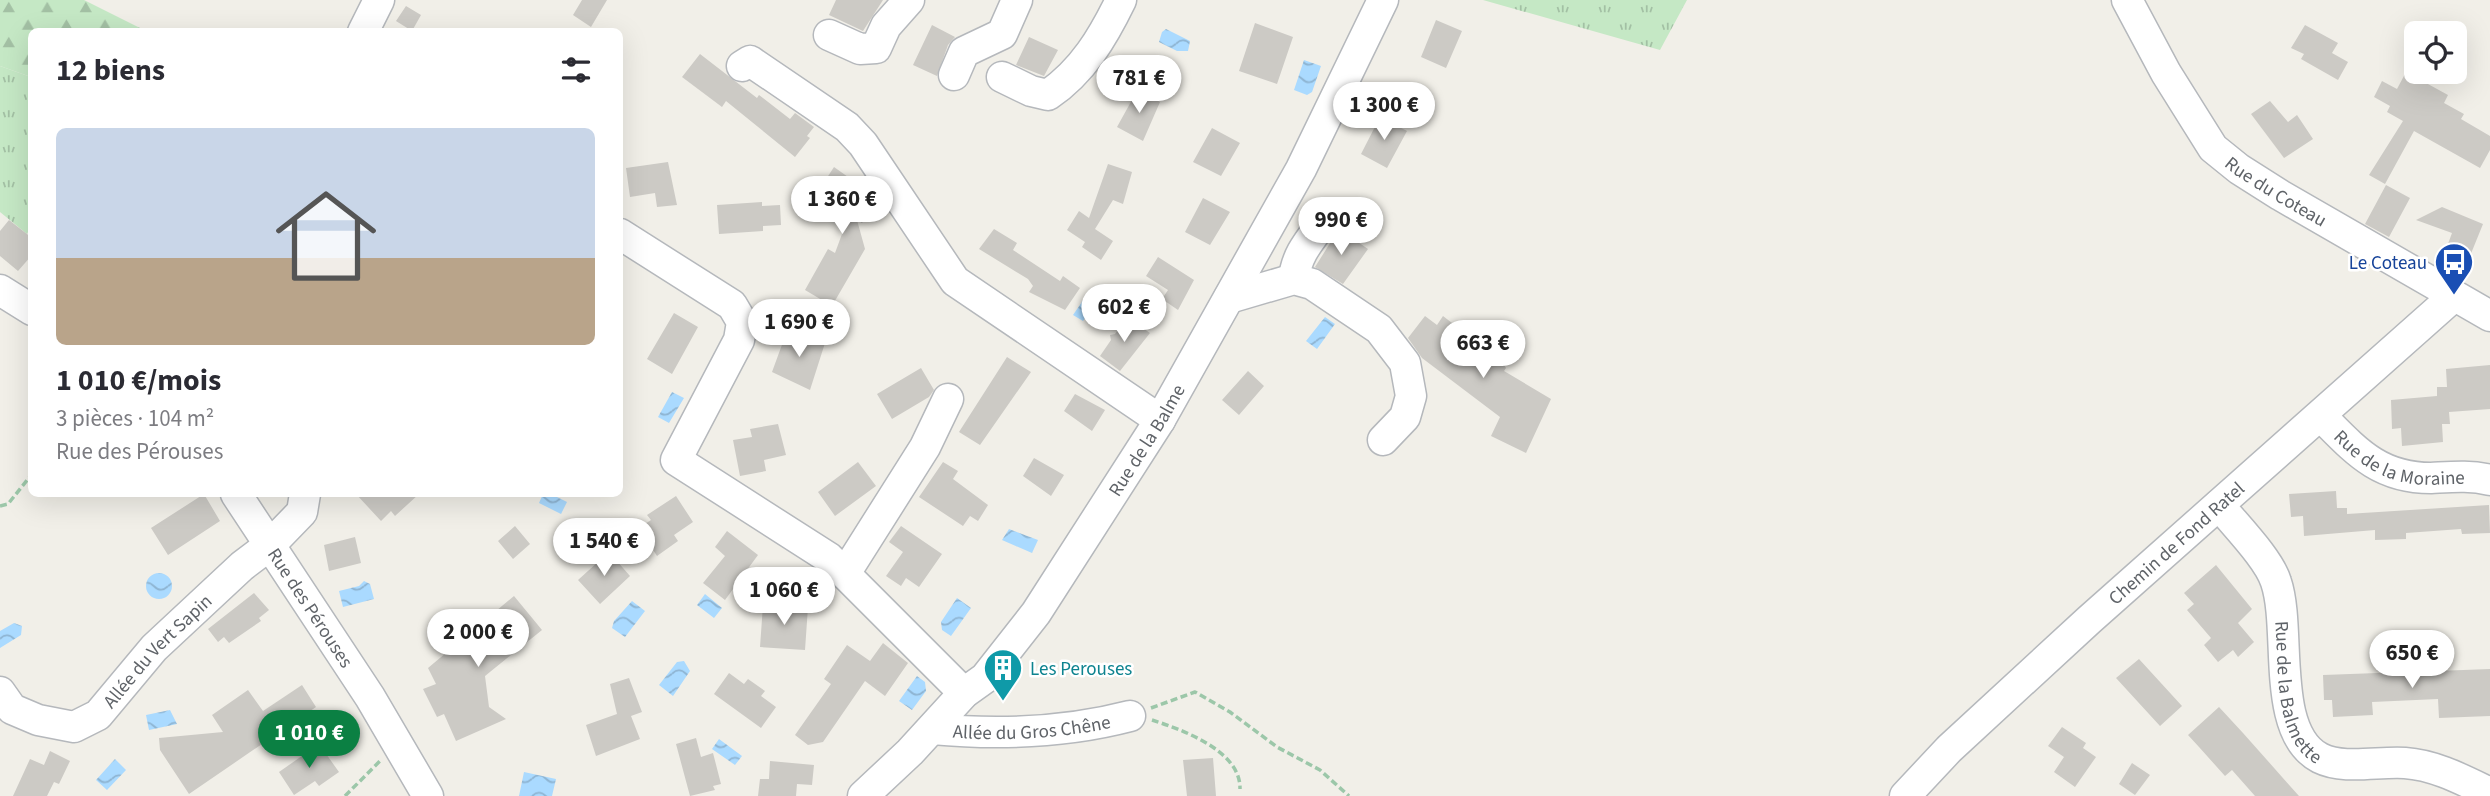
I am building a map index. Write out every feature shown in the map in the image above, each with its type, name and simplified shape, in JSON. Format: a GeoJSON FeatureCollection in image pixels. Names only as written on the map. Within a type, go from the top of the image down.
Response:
{"type":"FeatureCollection","features":[{"type":"Feature","properties":{"kind":"street"},"geometry":{"type":"LineString","coordinates":[[365,28],[379,0]]}},
{"type":"Feature","properties":{"kind":"street"},"geometry":{"type":"LineString","coordinates":[[829,35],[860,50],[876,48],[886,26],[909,0]]}},
{"type":"Feature","properties":{"kind":"street"},"geometry":{"type":"LineString","coordinates":[[954,75],[964,52],[1002,34],[1017,0]]}},
{"type":"Feature","properties":{"kind":"street"},"geometry":{"type":"LineString","coordinates":[[1002,77],[1031,92],[1048,95],[1078,70],[1109,26],[1121,0]]}},
{"type":"Feature","properties":{"kind":"street","name":"Rue de la Balme"},"geometry":{"type":"LineString","coordinates":[[863,796],[932,729],[964,693],[985,678],[1036,613],[1160,421],[1301,169],[1383,0]]}},
{"type":"Feature","properties":{"kind":"street","name":"Rue du Coteau"},"geometry":{"type":"LineString","coordinates":[[2127,0],[2166,73],[2213,148],[2280,195],[2490,316]]}},
{"type":"Feature","properties":{"kind":"street"},"geometry":{"type":"LineString","coordinates":[[742,66],[750,61],[847,127],[863,144],[955,281],[1160,421]]}},
{"type":"Feature","properties":{"kind":"street"},"geometry":{"type":"LineString","coordinates":[[1294,279],[1295,265],[1304,247],[1324,221]]}},
{"type":"Feature","properties":{"kind":"street"},"geometry":{"type":"LineString","coordinates":[[623,236],[732,305],[743,322],[739,340],[676,460],[846,572],[964,693]]}},
{"type":"Feature","properties":{"kind":"street"},"geometry":{"type":"LineString","coordinates":[[1229,298],[1294,279],[1312,284],[1379,329],[1405,363],[1411,396],[1405,417],[1383,440]]}},
{"type":"Feature","properties":{"kind":"street"},"geometry":{"type":"LineString","coordinates":[[0,290],[28,308]]}},
{"type":"Feature","properties":{"kind":"street","name":"Chemin de Fond Ratel"},"geometry":{"type":"LineString","coordinates":[[1905,796],[1979,721],[2455,296]]}},
{"type":"Feature","properties":{"kind":"street"},"geometry":{"type":"LineString","coordinates":[[846,572],[917,456],[948,399]]}},
{"type":"Feature","properties":{"kind":"street","name":"Rue de la Moraine"},"geometry":{"type":"LineString","coordinates":[[2321,416],[2362,456],[2381,469],[2404,477],[2472,476],[2490,480]]}},
{"type":"Feature","properties":{"kind":"street","name":"Rue des Pérouses"},"geometry":{"type":"LineString","coordinates":[[238,497],[401,747],[428,796]]}},
{"type":"Feature","properties":{"kind":"street","name":"Allée du Vert Sapin"},"geometry":{"type":"LineString","coordinates":[[0,692],[12,709],[38,720],[74,727],[98,715],[154,648],[242,566],[271,544],[302,512],[304,497]]}},
{"type":"Feature","properties":{"kind":"street","name":"Rue de la Balmette"},"geometry":{"type":"LineString","coordinates":[[2219,505],[2276,579],[2281,598],[2290,712],[2300,739],[2310,752],[2322,759],[2344,763],[2407,763],[2441,770],[2490,793]]}},
{"type":"Feature","properties":{"kind":"street","name":"Allée du Gros Chêne"},"geometry":{"type":"LineString","coordinates":[[932,729],[979,734],[1045,730],[1101,724],[1130,716]]}},
{"type":"Feature","properties":{"kind":"path"},"geometry":{"type":"LineString","coordinates":[[0,506],[8,504],[28,479]]}},
{"type":"Feature","properties":{"kind":"path"},"geometry":{"type":"LineString","coordinates":[[1130,716],[1195,692],[1230,712],[1277,747],[1320,770],[1349,796]]}},
{"type":"Feature","properties":{"kind":"path"},"geometry":{"type":"LineString","coordinates":[[1130,716],[1162,724],[1210,747],[1234,764],[1240,776],[1240,789]]}},
{"type":"Feature","properties":{"kind":"path"},"geometry":{"type":"LineString","coordinates":[[345,796],[394,747],[401,747]]}},
{"type":"Feature","properties":{"kind":"green space"},"geometry":{"type":"Polygon","coordinates":[[[0,0],[84,0],[140,28],[28,28],[28,76],[0,66],[0,0]]]}},
{"type":"Feature","properties":{"kind":"green space"},"geometry":{"type":"Polygon","coordinates":[[[1483,0],[1687,0],[1660,50],[1483,0]]]}},
{"type":"Feature","properties":{"kind":"green space"},"geometry":{"type":"Polygon","coordinates":[[[0,66],[28,76],[27,234],[0,212],[0,66]]]}},
{"type":"Feature","properties":{"kind":"water"},"geometry":{"type":"Polygon","coordinates":[[[1166,29],[1190,41],[1188,51],[1177,51],[1159,42],[1166,29]]]}},
{"type":"Feature","properties":{"kind":"water"},"geometry":{"type":"Polygon","coordinates":[[[1304,60],[1321,66],[1312,92],[1307,95],[1294,90],[1304,60]]]}},
{"type":"Feature","properties":{"kind":"water"},"geometry":{"type":"Polygon","coordinates":[[[1086,296],[1096,303],[1083,321],[1073,315],[1086,296]]]}},
{"type":"Feature","properties":{"kind":"water"},"geometry":{"type":"Polygon","coordinates":[[[1325,317],[1335,324],[1317,349],[1306,341],[1325,317]]]}},
{"type":"Feature","properties":{"kind":"water"},"geometry":{"type":"Polygon","coordinates":[[[672,392],[684,398],[669,423],[658,417],[672,392]]]}},
{"type":"Feature","properties":{"kind":"water"},"geometry":{"type":"Polygon","coordinates":[[[542,497],[557,497],[567,502],[561,514],[539,503],[542,497]]]}},
{"type":"Feature","properties":{"kind":"water"},"geometry":{"type":"Polygon","coordinates":[[[1009,529],[1038,540],[1032,553],[1002,540],[1009,529]]]}},
{"type":"Feature","properties":{"kind":"water"},"geometry":{"type":"Polygon","coordinates":[[[159,573],[168,577],[172,586],[168,595],[159,599],[150,595],[146,586],[150,577],[159,573]]]}},
{"type":"Feature","properties":{"kind":"water"},"geometry":{"type":"Polygon","coordinates":[[[364,581],[370,584],[374,599],[343,607],[339,591],[359,586],[364,581]]]}},
{"type":"Feature","properties":{"kind":"water"},"geometry":{"type":"Polygon","coordinates":[[[705,594],[722,608],[714,618],[697,605],[705,594]]]}},
{"type":"Feature","properties":{"kind":"water"},"geometry":{"type":"Polygon","coordinates":[[[957,598],[971,608],[951,636],[942,630],[941,622],[957,598]]]}},
{"type":"Feature","properties":{"kind":"water"},"geometry":{"type":"Polygon","coordinates":[[[632,601],[645,611],[625,637],[612,628],[614,621],[632,601]]]}},
{"type":"Feature","properties":{"kind":"water"},"geometry":{"type":"Polygon","coordinates":[[[14,623],[22,626],[21,635],[0,648],[0,631],[14,623]]]}},
{"type":"Feature","properties":{"kind":"water"},"geometry":{"type":"Polygon","coordinates":[[[684,661],[690,671],[673,696],[659,685],[677,662],[684,661]]]}},
{"type":"Feature","properties":{"kind":"water"},"geometry":{"type":"Polygon","coordinates":[[[917,676],[925,682],[926,691],[912,710],[899,701],[917,676]]]}},
{"type":"Feature","properties":{"kind":"water"},"geometry":{"type":"Polygon","coordinates":[[[170,710],[177,724],[149,730],[146,715],[170,710]]]}},
{"type":"Feature","properties":{"kind":"water"},"geometry":{"type":"Polygon","coordinates":[[[719,739],[742,756],[735,765],[712,749],[719,739]]]}},
{"type":"Feature","properties":{"kind":"water"},"geometry":{"type":"Polygon","coordinates":[[[115,759],[126,770],[107,790],[96,780],[115,759]]]}},
{"type":"Feature","properties":{"kind":"water"},"geometry":{"type":"Polygon","coordinates":[[[524,772],[556,779],[552,796],[519,796],[524,772]]]}},
{"type":"Feature","properties":{"kind":"building"},"geometry":{"type":"Polygon","coordinates":[[[582,0],[607,0],[591,27],[573,15],[582,0]]]}},
{"type":"Feature","properties":{"kind":"building"},"geometry":{"type":"Polygon","coordinates":[[[836,0],[883,0],[863,31],[829,15],[836,0]]]}},
{"type":"Feature","properties":{"kind":"building"},"geometry":{"type":"Polygon","coordinates":[[[406,6],[421,15],[414,28],[407,28],[396,21],[406,6]]]}},
{"type":"Feature","properties":{"kind":"building"},"geometry":{"type":"Polygon","coordinates":[[[1436,20],[1462,31],[1446,68],[1421,57],[1436,20]]]}},
{"type":"Feature","properties":{"kind":"building"},"geometry":{"type":"Polygon","coordinates":[[[1255,23],[1293,37],[1277,84],[1239,71],[1255,23]]]}},
{"type":"Feature","properties":{"kind":"building"},"geometry":{"type":"Polygon","coordinates":[[[932,25],[955,37],[948,45],[937,76],[913,65],[932,25]]]}},
{"type":"Feature","properties":{"kind":"building"},"geometry":{"type":"Polygon","coordinates":[[[2305,25],[2338,43],[2332,53],[2348,62],[2338,80],[2301,59],[2304,54],[2291,48],[2305,25]]]}},
{"type":"Feature","properties":{"kind":"building"},"geometry":{"type":"Polygon","coordinates":[[[1029,37],[1058,50],[1044,76],[1016,65],[1029,37]]]}},
{"type":"Feature","properties":{"kind":"building"},"geometry":{"type":"Polygon","coordinates":[[[700,54],[757,98],[759,95],[790,119],[795,113],[814,127],[807,136],[810,138],[795,157],[726,101],[722,107],[682,77],[700,54]]]}},
{"type":"Feature","properties":{"kind":"building"},"geometry":{"type":"Polygon","coordinates":[[[2404,76],[2404,84],[2428,84],[2448,95],[2444,103],[2464,114],[2461,119],[2490,136],[2490,150],[2480,168],[2414,131],[2385,184],[2369,175],[2403,121],[2387,112],[2390,106],[2374,97],[2382,81],[2397,89],[2404,76]]]}},
{"type":"Feature","properties":{"kind":"building"},"geometry":{"type":"Polygon","coordinates":[[[1138,89],[1160,102],[1143,141],[1117,127],[1138,89]]]}},
{"type":"Feature","properties":{"kind":"building"},"geometry":{"type":"Polygon","coordinates":[[[2270,101],[2288,122],[2297,115],[2313,139],[2284,158],[2251,114],[2270,101]]]}},
{"type":"Feature","properties":{"kind":"building"},"geometry":{"type":"Polygon","coordinates":[[[1380,117],[1407,131],[1387,168],[1361,154],[1380,117]]]}},
{"type":"Feature","properties":{"kind":"building"},"geometry":{"type":"Polygon","coordinates":[[[1212,128],[1240,143],[1221,176],[1193,162],[1212,128]]]}},
{"type":"Feature","properties":{"kind":"building"},"geometry":{"type":"Polygon","coordinates":[[[668,162],[677,205],[657,207],[655,193],[630,197],[626,168],[668,162]]]}},
{"type":"Feature","properties":{"kind":"building"},"geometry":{"type":"Polygon","coordinates":[[[1108,164],[1132,172],[1123,204],[1113,200],[1095,229],[1113,241],[1101,260],[1082,247],[1085,242],[1067,230],[1079,211],[1089,218],[1108,164]]]}},
{"type":"Feature","properties":{"kind":"building"},"geometry":{"type":"Polygon","coordinates":[[[834,167],[879,199],[862,223],[857,220],[865,249],[832,306],[805,290],[828,249],[835,253],[849,215],[817,193],[834,167]]]}},
{"type":"Feature","properties":{"kind":"building"},"geometry":{"type":"Polygon","coordinates":[[[2386,185],[2410,198],[2389,237],[2365,224],[2386,185]]]}},
{"type":"Feature","properties":{"kind":"building"},"geometry":{"type":"Polygon","coordinates":[[[1203,198],[1230,212],[1210,245],[1185,232],[1203,198]]]}},
{"type":"Feature","properties":{"kind":"building"},"geometry":{"type":"Polygon","coordinates":[[[762,202],[762,206],[780,205],[781,225],[763,226],[763,231],[719,234],[717,205],[762,202]]]}},
{"type":"Feature","properties":{"kind":"building"},"geometry":{"type":"Polygon","coordinates":[[[2442,207],[2483,224],[2468,261],[2445,252],[2452,233],[2416,220],[2442,207]]]}},
{"type":"Feature","properties":{"kind":"building"},"geometry":{"type":"Polygon","coordinates":[[[9,220],[28,235],[28,260],[18,271],[0,256],[0,231],[9,220]]]}},
{"type":"Feature","properties":{"kind":"building"},"geometry":{"type":"Polygon","coordinates":[[[994,229],[1017,243],[1013,250],[1060,281],[1063,276],[1080,288],[1065,310],[1029,292],[1033,286],[1028,279],[979,249],[994,229]]]}},
{"type":"Feature","properties":{"kind":"building"},"geometry":{"type":"Polygon","coordinates":[[[1339,229],[1368,249],[1343,284],[1315,267],[1339,229]]]}},
{"type":"Feature","properties":{"kind":"building"},"geometry":{"type":"Polygon","coordinates":[[[1158,257],[1194,280],[1178,310],[1162,299],[1168,290],[1146,276],[1158,257]]]}},
{"type":"Feature","properties":{"kind":"building"},"geometry":{"type":"Polygon","coordinates":[[[674,313],[698,327],[672,374],[647,359],[674,313]]]}},
{"type":"Feature","properties":{"kind":"building"},"geometry":{"type":"Polygon","coordinates":[[[1425,316],[1437,325],[1443,316],[1501,361],[1506,368],[1504,371],[1551,399],[1526,453],[1491,436],[1500,417],[1422,358],[1408,338],[1425,316]]]}},
{"type":"Feature","properties":{"kind":"building"},"geometry":{"type":"Polygon","coordinates":[[[1127,317],[1150,333],[1120,371],[1100,356],[1111,340],[1110,335],[1115,334],[1127,317]]]}},
{"type":"Feature","properties":{"kind":"building"},"geometry":{"type":"Polygon","coordinates":[[[787,331],[825,343],[810,390],[772,372],[787,331]]]}},
{"type":"Feature","properties":{"kind":"building"},"geometry":{"type":"Polygon","coordinates":[[[1007,357],[1031,372],[980,445],[959,432],[1007,357]]]}},
{"type":"Feature","properties":{"kind":"building"},"geometry":{"type":"Polygon","coordinates":[[[2490,365],[2490,409],[2449,412],[2450,424],[2442,424],[2443,442],[2402,446],[2401,428],[2392,429],[2391,400],[2437,396],[2437,387],[2447,387],[2446,369],[2490,365]]]}},
{"type":"Feature","properties":{"kind":"building"},"geometry":{"type":"Polygon","coordinates":[[[921,368],[934,390],[929,397],[892,419],[877,394],[921,368]]]}},
{"type":"Feature","properties":{"kind":"building"},"geometry":{"type":"Polygon","coordinates":[[[1248,371],[1264,386],[1239,415],[1222,400],[1248,371]]]}},
{"type":"Feature","properties":{"kind":"building"},"geometry":{"type":"Polygon","coordinates":[[[1075,394],[1105,410],[1092,431],[1064,411],[1075,394]]]}},
{"type":"Feature","properties":{"kind":"building"},"geometry":{"type":"Polygon","coordinates":[[[778,424],[786,455],[764,460],[766,471],[740,476],[733,440],[752,437],[750,429],[778,424]]]}},
{"type":"Feature","properties":{"kind":"building"},"geometry":{"type":"Polygon","coordinates":[[[1034,458],[1064,475],[1051,496],[1023,476],[1034,458]]]}},
{"type":"Feature","properties":{"kind":"building"},"geometry":{"type":"Polygon","coordinates":[[[858,462],[876,486],[835,516],[818,492],[858,462]]]}},
{"type":"Feature","properties":{"kind":"building"},"geometry":{"type":"Polygon","coordinates":[[[943,462],[958,471],[953,479],[988,505],[978,521],[970,516],[963,526],[919,497],[943,462]]]}},
{"type":"Feature","properties":{"kind":"building"},"geometry":{"type":"Polygon","coordinates":[[[2336,491],[2337,508],[2347,508],[2347,514],[2489,505],[2490,533],[2462,534],[2461,529],[2406,533],[2406,539],[2375,540],[2375,530],[2304,536],[2303,516],[2291,517],[2289,494],[2336,491]]]}},
{"type":"Feature","properties":{"kind":"building"},"geometry":{"type":"Polygon","coordinates":[[[676,496],[693,522],[674,535],[678,541],[657,556],[639,528],[651,520],[647,515],[676,496]]]}},
{"type":"Feature","properties":{"kind":"building"},"geometry":{"type":"Polygon","coordinates":[[[199,497],[206,497],[220,521],[168,555],[151,528],[199,497]]]}},
{"type":"Feature","properties":{"kind":"building"},"geometry":{"type":"Polygon","coordinates":[[[359,497],[416,497],[395,516],[391,511],[381,521],[359,497]]]}},
{"type":"Feature","properties":{"kind":"building"},"geometry":{"type":"Polygon","coordinates":[[[515,526],[530,544],[513,559],[498,541],[515,526]]]}},
{"type":"Feature","properties":{"kind":"building"},"geometry":{"type":"Polygon","coordinates":[[[901,526],[942,554],[919,587],[906,578],[901,586],[886,576],[903,552],[889,542],[901,526]]]}},
{"type":"Feature","properties":{"kind":"building"},"geometry":{"type":"Polygon","coordinates":[[[727,531],[758,555],[725,600],[703,583],[725,556],[715,547],[727,531]]]}},
{"type":"Feature","properties":{"kind":"building"},"geometry":{"type":"Polygon","coordinates":[[[355,537],[361,563],[329,571],[324,545],[355,537]]]}},
{"type":"Feature","properties":{"kind":"building"},"geometry":{"type":"Polygon","coordinates":[[[609,552],[630,576],[600,604],[578,580],[609,552]]]}},
{"type":"Feature","properties":{"kind":"building"},"geometry":{"type":"Polygon","coordinates":[[[2216,565],[2252,609],[2238,623],[2254,642],[2238,657],[2233,650],[2218,662],[2204,645],[2211,638],[2187,610],[2194,604],[2184,593],[2216,565]]]}},
{"type":"Feature","properties":{"kind":"building"},"geometry":{"type":"Polygon","coordinates":[[[254,593],[269,610],[259,618],[261,621],[229,643],[224,637],[218,642],[208,629],[254,593]]]}},
{"type":"Feature","properties":{"kind":"building"},"geometry":{"type":"Polygon","coordinates":[[[514,596],[542,630],[485,676],[489,707],[506,719],[456,741],[444,714],[437,717],[423,689],[436,684],[428,668],[514,596]]]}},
{"type":"Feature","properties":{"kind":"building"},"geometry":{"type":"Polygon","coordinates":[[[763,605],[808,607],[805,650],[760,647],[763,605]]]}},
{"type":"Feature","properties":{"kind":"building"},"geometry":{"type":"Polygon","coordinates":[[[883,643],[908,663],[885,696],[865,681],[823,742],[808,745],[795,735],[831,684],[824,679],[847,645],[870,661],[883,643]]]}},
{"type":"Feature","properties":{"kind":"building"},"geometry":{"type":"Polygon","coordinates":[[[2139,659],[2182,706],[2160,726],[2116,678],[2139,659]]]}},
{"type":"Feature","properties":{"kind":"building"},"geometry":{"type":"Polygon","coordinates":[[[2436,660],[2437,671],[2490,669],[2490,716],[2439,718],[2438,699],[2372,702],[2373,715],[2333,717],[2332,700],[2324,700],[2323,675],[2405,672],[2404,661],[2436,660]]]}},
{"type":"Feature","properties":{"kind":"building"},"geometry":{"type":"Polygon","coordinates":[[[729,673],[744,684],[748,679],[765,691],[761,696],[776,707],[761,728],[714,694],[729,673]]]}},
{"type":"Feature","properties":{"kind":"building"},"geometry":{"type":"Polygon","coordinates":[[[629,678],[642,712],[631,716],[640,739],[596,756],[586,725],[617,714],[610,684],[629,678]]]}},
{"type":"Feature","properties":{"kind":"building"},"geometry":{"type":"Polygon","coordinates":[[[302,685],[316,707],[189,794],[160,750],[159,738],[223,732],[212,715],[248,690],[263,711],[302,685]]]}},
{"type":"Feature","properties":{"kind":"building"},"geometry":{"type":"Polygon","coordinates":[[[2219,707],[2299,796],[2255,796],[2232,770],[2225,776],[2188,735],[2219,707]]]}},
{"type":"Feature","properties":{"kind":"building"},"geometry":{"type":"Polygon","coordinates":[[[2062,727],[2086,743],[2083,748],[2096,757],[2075,787],[2054,772],[2064,757],[2048,746],[2062,727]]]}},
{"type":"Feature","properties":{"kind":"building"},"geometry":{"type":"Polygon","coordinates":[[[696,738],[701,757],[713,753],[721,784],[713,786],[715,790],[690,796],[676,744],[696,738]]]}},
{"type":"Feature","properties":{"kind":"building"},"geometry":{"type":"Polygon","coordinates":[[[319,744],[339,772],[319,786],[315,781],[294,795],[279,772],[319,744]]]}},
{"type":"Feature","properties":{"kind":"building"},"geometry":{"type":"Polygon","coordinates":[[[50,751],[70,761],[59,784],[54,782],[47,796],[13,796],[30,759],[44,765],[50,751]]]}},
{"type":"Feature","properties":{"kind":"building"},"geometry":{"type":"Polygon","coordinates":[[[1213,758],[1216,796],[1187,796],[1183,760],[1213,758]]]}},
{"type":"Feature","properties":{"kind":"building"},"geometry":{"type":"Polygon","coordinates":[[[770,761],[814,765],[812,785],[797,784],[796,796],[758,796],[760,779],[769,779],[770,761]]]}},
{"type":"Feature","properties":{"kind":"building"},"geometry":{"type":"Polygon","coordinates":[[[2132,763],[2150,775],[2135,795],[2119,784],[2132,763]]]}},
{"type":"Feature","properties":{"kind":"place","name":"Le Coteau"},"geometry":{"type":"Point","coordinates":[2454,296]}},
{"type":"Feature","properties":{"kind":"place","name":"Les Perouses"},"geometry":{"type":"Point","coordinates":[1003,702]}}]}
